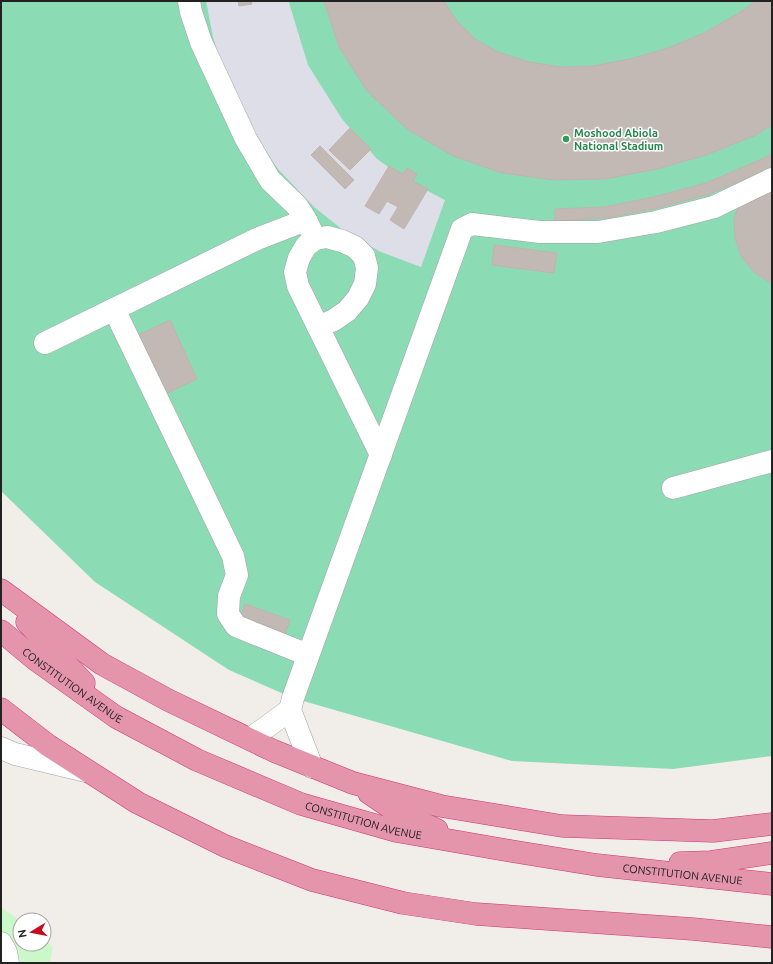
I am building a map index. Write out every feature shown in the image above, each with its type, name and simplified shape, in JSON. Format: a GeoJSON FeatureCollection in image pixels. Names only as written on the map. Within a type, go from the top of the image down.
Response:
{"type":"FeatureCollection","features":[{"type":"Feature","properties":{"kind":"highway"},"geometry":{"type":"LineString","coordinates":[[1,590],[102,664],[168,700],[274,751],[353,783],[441,806],[562,826],[714,831],[772,824]]}},
{"type":"Feature","properties":{"kind":"highway"},"geometry":{"type":"LineString","coordinates":[[1,593],[116,718]]}},
{"type":"Feature","properties":{"kind":"highway","name":"CONSTITUTION AVENUE"},"geometry":{"type":"LineString","coordinates":[[1,631],[36,660],[116,718],[197,760],[301,804],[396,831],[597,865],[772,884]]}},
{"type":"Feature","properties":{"kind":"highway"},"geometry":{"type":"LineString","coordinates":[[1,709],[49,746],[138,803],[225,846],[312,880],[395,902],[476,914],[693,929],[772,938]]}},
{"type":"Feature","properties":{"kind":"highway"},"geometry":{"type":"LineString","coordinates":[[353,783],[394,810],[464,842]]}},
{"type":"Feature","properties":{"kind":"highway"},"geometry":{"type":"LineString","coordinates":[[597,865],[711,862],[772,854]]}},
{"type":"Feature","properties":{"kind":"highway"},"geometry":{"type":"LineString","coordinates":[[693,929],[772,953]]}},
{"type":"Feature","properties":{"kind":"lane"},"geometry":{"type":"LineString","coordinates":[[189,1],[201,42],[246,139],[270,180],[297,206],[310,229],[306,246],[299,258],[295,272],[298,286],[381,454]]}},
{"type":"Feature","properties":{"kind":"lane"},"geometry":{"type":"LineString","coordinates":[[250,739],[290,710],[308,655],[462,229],[472,224],[540,232],[598,232],[656,222],[714,207],[772,179]]}},
{"type":"Feature","properties":{"kind":"lane"},"geometry":{"type":"LineString","coordinates":[[45,343],[257,239],[310,229],[355,247],[364,256],[367,268],[365,284],[358,298],[347,311],[334,320],[318,327]]}},
{"type":"Feature","properties":{"kind":"lane"},"geometry":{"type":"LineString","coordinates":[[114,309],[233,556],[237,575],[229,596],[228,614],[236,626],[308,655]]}},
{"type":"Feature","properties":{"kind":"lane"},"geometry":{"type":"LineString","coordinates":[[673,488],[772,461]]}},
{"type":"Feature","properties":{"kind":"lane"},"geometry":{"type":"LineString","coordinates":[[290,710],[312,766]]}},
{"type":"Feature","properties":{"kind":"lane"},"geometry":{"type":"LineString","coordinates":[[1,748],[15,754],[90,772]]}},
{"type":"Feature","properties":{"kind":"lane"},"geometry":{"type":"LineString","coordinates":[[1,943],[6,952],[8,963]]}},
{"type":"Feature","properties":{"kind":"green space"},"geometry":{"type":"Polygon","coordinates":[[[1,1],[772,1],[772,756],[673,769],[512,761],[293,698],[229,670],[95,582],[1,491],[1,1]]]}},
{"type":"Feature","properties":{"kind":"green space"},"geometry":{"type":"Polygon","coordinates":[[[1,907],[12,915],[12,952],[52,952],[52,946],[53,947],[50,963],[1,963],[1,907]]]}},
{"type":"Feature","properties":{"kind":"shaded area"},"geometry":{"type":"Polygon","coordinates":[[[206,1],[289,1],[308,65],[342,119],[377,159],[410,182],[445,200],[421,267],[381,252],[348,234],[314,207],[278,169],[247,124],[227,83],[213,37],[206,1]]]}},
{"type":"Feature","properties":{"kind":"building"},"geometry":{"type":"Polygon","coordinates":[[[238,1],[251,1],[252,4],[239,6],[238,1]]]}},
{"type":"Feature","properties":{"kind":"building"},"geometry":{"type":"Polygon","coordinates":[[[324,1],[444,1],[456,20],[475,39],[498,52],[529,62],[560,67],[593,66],[630,59],[668,48],[704,33],[739,13],[756,1],[772,1],[772,125],[754,136],[706,155],[657,169],[605,179],[554,180],[502,173],[453,156],[407,129],[367,91],[339,47],[324,1]]]}},
{"type":"Feature","properties":{"kind":"building"},"geometry":{"type":"Polygon","coordinates":[[[350,128],[371,149],[350,170],[329,150],[350,128]]]}},
{"type":"Feature","properties":{"kind":"building"},"geometry":{"type":"Polygon","coordinates":[[[320,146],[354,180],[345,189],[311,155],[320,146]]]}},
{"type":"Feature","properties":{"kind":"building"},"geometry":{"type":"Polygon","coordinates":[[[772,154],[772,167],[710,194],[658,208],[607,218],[555,221],[555,209],[604,207],[654,197],[706,183],[772,154]]]}},
{"type":"Feature","properties":{"kind":"building"},"geometry":{"type":"Polygon","coordinates":[[[389,166],[403,174],[407,168],[417,174],[413,181],[428,189],[404,229],[390,220],[398,207],[387,201],[379,214],[365,206],[389,166]]]}},
{"type":"Feature","properties":{"kind":"building"},"geometry":{"type":"Polygon","coordinates":[[[772,171],[772,284],[754,272],[741,256],[735,238],[734,219],[740,200],[772,171]]]}},
{"type":"Feature","properties":{"kind":"building"},"geometry":{"type":"Polygon","coordinates":[[[494,245],[557,253],[554,273],[492,265],[494,245]]]}},
{"type":"Feature","properties":{"kind":"building"},"geometry":{"type":"Polygon","coordinates":[[[170,320],[197,379],[163,395],[136,336],[170,320]]]}},
{"type":"Feature","properties":{"kind":"building"},"geometry":{"type":"Polygon","coordinates":[[[245,604],[290,620],[285,634],[240,618],[245,604]]]}},
{"type":"Feature","properties":{"kind":"place","name":"Moshood Abiola National Stadium"},"geometry":{"type":"Point","coordinates":[566,139]}}]}
